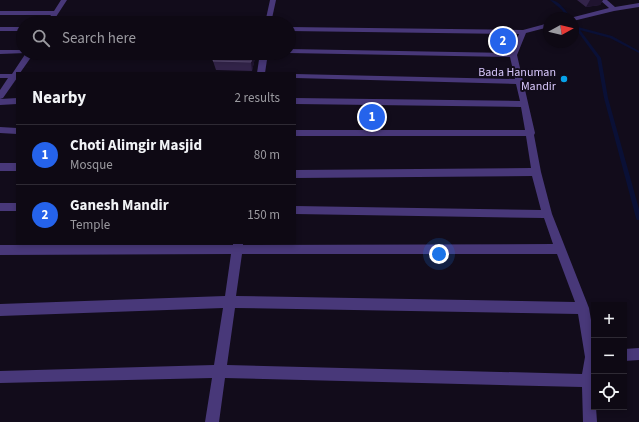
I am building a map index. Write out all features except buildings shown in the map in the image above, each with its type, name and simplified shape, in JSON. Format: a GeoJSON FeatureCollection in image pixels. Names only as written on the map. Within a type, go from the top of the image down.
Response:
{"type":"FeatureCollection","features":[{"type":"Feature","properties":{"kind":"street"},"geometry":{"type":"LineString","coordinates":[[54,16],[64,0]]}},
{"type":"Feature","properties":{"kind":"street"},"geometry":{"type":"LineString","coordinates":[[270,16],[273,0]]}},
{"type":"Feature","properties":{"kind":"street"},"geometry":{"type":"LineString","coordinates":[[603,0],[614,9]]}},
{"type":"Feature","properties":{"kind":"street"},"geometry":{"type":"LineString","coordinates":[[579,17],[639,5]]}},
{"type":"Feature","properties":{"kind":"street"},"geometry":{"type":"LineString","coordinates":[[0,13],[56,13]]}},
{"type":"Feature","properties":{"kind":"street"},"geometry":{"type":"LineString","coordinates":[[296,29],[523,32],[543,26]]}},
{"type":"Feature","properties":{"kind":"street"},"geometry":{"type":"LineString","coordinates":[[0,29],[16,30]]}},
{"type":"Feature","properties":{"kind":"street"},"geometry":{"type":"LineString","coordinates":[[523,32],[512,55],[520,82],[531,133],[536,172],[547,214],[583,308],[591,352]]}},
{"type":"Feature","properties":{"kind":"street"},"geometry":{"type":"LineString","coordinates":[[296,51],[512,55]]}},
{"type":"Feature","properties":{"kind":"street"},"geometry":{"type":"LineString","coordinates":[[0,52],[16,52]]}},
{"type":"Feature","properties":{"kind":"street"},"geometry":{"type":"LineString","coordinates":[[18,72],[25,60]]}},
{"type":"Feature","properties":{"kind":"street"},"geometry":{"type":"LineString","coordinates":[[261,72],[263,60]]}},
{"type":"Feature","properties":{"kind":"street"},"geometry":{"type":"LineString","coordinates":[[0,76],[15,76]]}},
{"type":"Feature","properties":{"kind":"street"},"geometry":{"type":"LineString","coordinates":[[0,96],[15,76]]}},
{"type":"Feature","properties":{"kind":"street"},"geometry":{"type":"LineString","coordinates":[[296,76],[520,82]]}},
{"type":"Feature","properties":{"kind":"street"},"geometry":{"type":"LineString","coordinates":[[0,102],[16,101]]}},
{"type":"Feature","properties":{"kind":"street"},"geometry":{"type":"LineString","coordinates":[[296,101],[525,104]]}},
{"type":"Feature","properties":{"kind":"street"},"geometry":{"type":"LineString","coordinates":[[0,130],[16,130]]}},
{"type":"Feature","properties":{"kind":"street"},"geometry":{"type":"LineString","coordinates":[[296,133],[531,133]]}},
{"type":"Feature","properties":{"kind":"street"},"geometry":{"type":"LineString","coordinates":[[0,167],[16,167]]}},
{"type":"Feature","properties":{"kind":"street"},"geometry":{"type":"LineString","coordinates":[[296,174],[536,172]]}},
{"type":"Feature","properties":{"kind":"street"},"geometry":{"type":"LineString","coordinates":[[0,207],[16,207]]}},
{"type":"Feature","properties":{"kind":"street"},"geometry":{"type":"LineString","coordinates":[[296,210],[547,214]]}},
{"type":"Feature","properties":{"kind":"street"},"geometry":{"type":"LineString","coordinates":[[0,250],[237,246],[560,249]]}},
{"type":"Feature","properties":{"kind":"street"},"geometry":{"type":"LineString","coordinates":[[212,422],[237,246]]}},
{"type":"Feature","properties":{"kind":"street"},"geometry":{"type":"LineString","coordinates":[[0,310],[229,302],[583,308]]}},
{"type":"Feature","properties":{"kind":"street"},"geometry":{"type":"LineString","coordinates":[[627,355],[639,354]]}},
{"type":"Feature","properties":{"kind":"street"},"geometry":{"type":"LineString","coordinates":[[590,422],[588,381],[591,363]]}},
{"type":"Feature","properties":{"kind":"street"},"geometry":{"type":"LineString","coordinates":[[0,377],[219,371],[588,381]]}},
{"type":"Feature","properties":{"kind":"waterway"},"geometry":{"type":"LineString","coordinates":[[552,0],[565,12]]}},
{"type":"Feature","properties":{"kind":"waterway"},"geometry":{"type":"LineString","coordinates":[[579,29],[611,37],[639,52]]}},
{"type":"Feature","properties":{"kind":"waterway"},"geometry":{"type":"LineString","coordinates":[[579,31],[599,58],[606,98],[639,218]]}},
{"type":"Feature","properties":{"kind":"place","name":"Ganesh Mandir"},"geometry":{"type":"Point","coordinates":[503,41]}},
{"type":"Feature","properties":{"kind":"place","name":"Bada Hanuman Mandir"},"geometry":{"type":"Point","coordinates":[564,79]}},
{"type":"Feature","properties":{"kind":"place","name":"Choti Alimgir Masjid"},"geometry":{"type":"Point","coordinates":[372,117]}}]}
